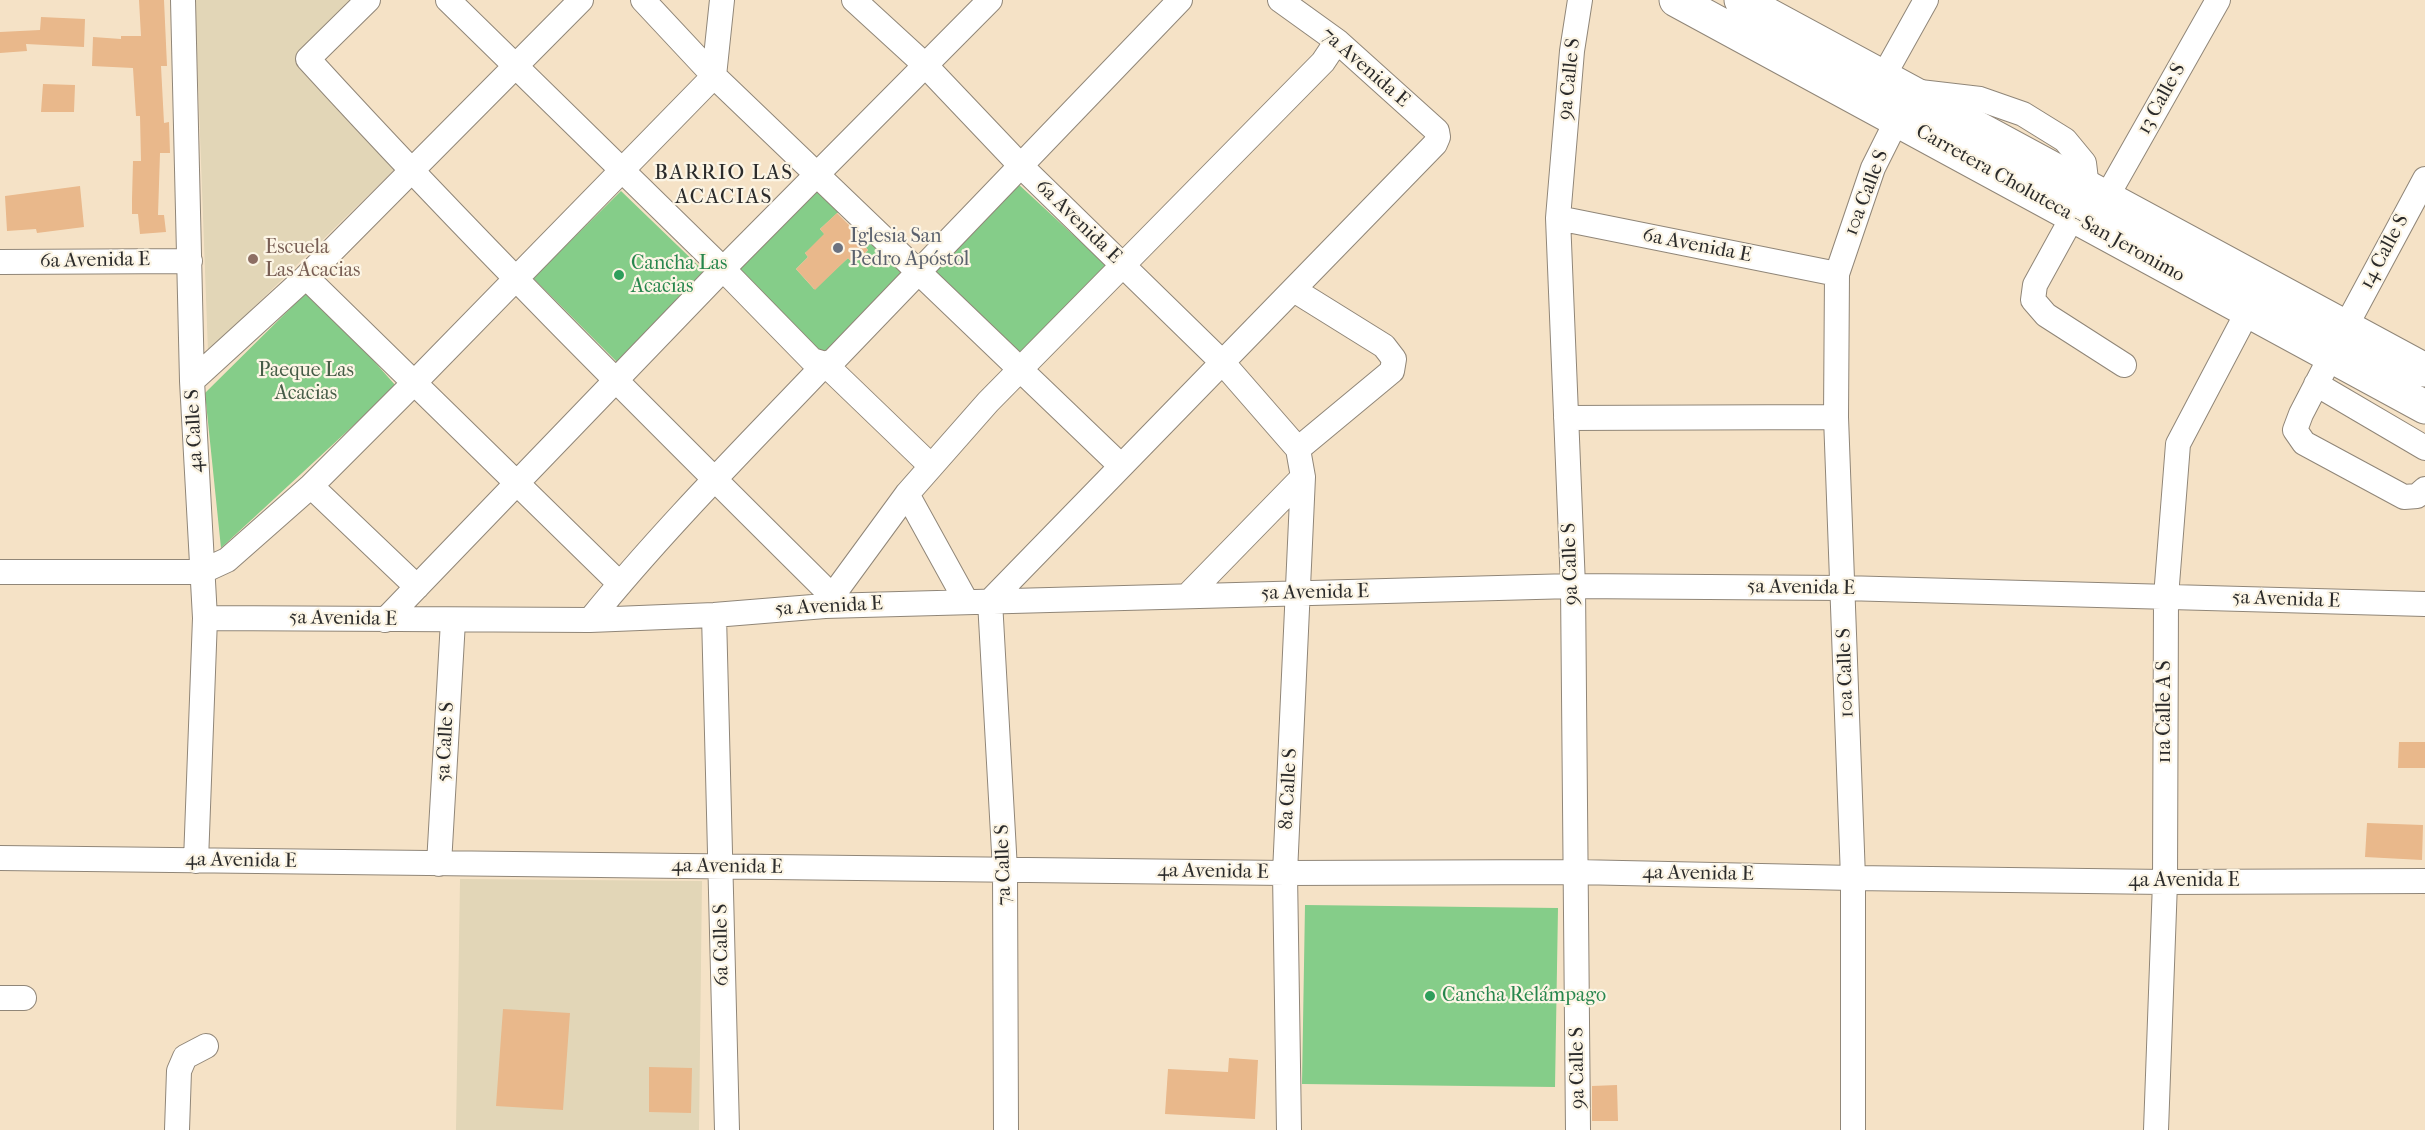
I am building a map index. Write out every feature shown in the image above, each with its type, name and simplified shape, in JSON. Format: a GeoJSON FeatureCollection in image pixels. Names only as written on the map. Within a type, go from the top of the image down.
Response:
{"type":"FeatureCollection","features":[{"type":"Feature","properties":{"kind":"highway","name":"Carretera Choluteca - San Jeronimo"},"geometry":{"type":"LineString","coordinates":[[1676,0],[1896,96]]}},
{"type":"Feature","properties":{"kind":"highway","name":"Carretera Choluteca - San Jeronimo"},"geometry":{"type":"LineString","coordinates":[[1741,0],[1896,96],[2089,201],[2346,326],[2425,370]]}},
{"type":"Feature","properties":{"kind":"highway","name":"Carretera Choluteca - San Jeronimo"},"geometry":{"type":"LineString","coordinates":[[2089,201],[2248,311],[2324,370],[2425,407]]}},
{"type":"Feature","properties":{"kind":"street","name":"4a Calle S"},"geometry":{"type":"LineString","coordinates":[[183,0],[192,381],[205,618],[196,861]]}},
{"type":"Feature","properties":{"kind":"street"},"geometry":{"type":"LineString","coordinates":[[368,0],[308,59],[410,171],[715,480],[829,601],[907,494],[931,466],[1020,369],[1323,62],[1337,41]]}},
{"type":"Feature","properties":{"kind":"street"},"geometry":{"type":"LineString","coordinates":[[448,0],[723,269],[812,360],[825,364],[931,466]]}},
{"type":"Feature","properties":{"kind":"street"},"geometry":{"type":"LineString","coordinates":[[192,381],[306,278],[581,0]]}},
{"type":"Feature","properties":{"kind":"street"},"geometry":{"type":"LineString","coordinates":[[643,0],[714,76],[1121,466]]}},
{"type":"Feature","properties":{"kind":"street"},"geometry":{"type":"LineString","coordinates":[[0,572],[201,572],[227,560],[311,486],[714,76],[722,0]]}},
{"type":"Feature","properties":{"kind":"street","name":"6a Avenida E"},"geometry":{"type":"LineString","coordinates":[[854,0],[926,65],[1021,166],[1222,363],[1298,449]]}},
{"type":"Feature","properties":{"kind":"street"},"geometry":{"type":"LineString","coordinates":[[385,620],[723,269],[990,0]]}},
{"type":"Feature","properties":{"kind":"street"},"geometry":{"type":"LineString","coordinates":[[590,621],[620,584],[715,480],[825,364],[834,361],[1180,0]]}},
{"type":"Feature","properties":{"kind":"street","name":"7a Avenida E"},"geometry":{"type":"LineString","coordinates":[[1280,0],[1337,41],[1437,131],[1438,137],[1435,144],[1294,290]]}},
{"type":"Feature","properties":{"kind":"street","name":"9a Calle S"},"geometry":{"type":"LineString","coordinates":[[1578,1130],[1573,586],[1558,218],[1572,51],[1580,0]]}},
{"type":"Feature","properties":{"kind":"street","name":"10a Calle S"},"geometry":{"type":"LineString","coordinates":[[1853,1130],[1854,878],[1836,417],[1837,274],[1926,0]]}},
{"type":"Feature","properties":{"kind":"street","name":"13 Calle S"},"geometry":{"type":"LineString","coordinates":[[2124,365],[2046,315],[2033,300],[2035,285],[2218,0]]}},
{"type":"Feature","properties":{"kind":"street"},"geometry":{"type":"LineString","coordinates":[[1896,96],[1980,99],[2023,114],[2065,140],[2084,163],[2089,201]]}},
{"type":"Feature","properties":{"kind":"street","name":"14 Calle S"},"geometry":{"type":"LineString","coordinates":[[2346,326],[2425,179]]}},
{"type":"Feature","properties":{"kind":"street","name":"6a Avenida E"},"geometry":{"type":"LineString","coordinates":[[1558,218],[1837,274]]}},
{"type":"Feature","properties":{"kind":"street","name":"6a Avenida E"},"geometry":{"type":"LineString","coordinates":[[0,262],[189,261]]}},
{"type":"Feature","properties":{"kind":"street"},"geometry":{"type":"LineString","coordinates":[[306,278],[620,584]]}},
{"type":"Feature","properties":{"kind":"street"},"geometry":{"type":"LineString","coordinates":[[990,601],[1294,290],[1384,346],[1394,359],[1392,371],[1298,449]]}},
{"type":"Feature","properties":{"kind":"street","name":"11a Calle A S"},"geometry":{"type":"LineString","coordinates":[[2156,1130],[2165,882],[2166,597],[2178,444],[2248,311]]}},
{"type":"Feature","properties":{"kind":"street"},"geometry":{"type":"LineString","coordinates":[[2425,448],[2324,370],[2295,430],[2304,443],[2404,497],[2417,496],[2425,489]]}},
{"type":"Feature","properties":{"kind":"street"},"geometry":{"type":"LineString","coordinates":[[1566,418],[1836,417]]}},
{"type":"Feature","properties":{"kind":"street","name":"8a Calle S"},"geometry":{"type":"LineString","coordinates":[[1289,1130],[1285,873],[1303,477],[1298,449]]}},
{"type":"Feature","properties":{"kind":"street"},"geometry":{"type":"LineString","coordinates":[[1187,596],[1303,477]]}},
{"type":"Feature","properties":{"kind":"street"},"geometry":{"type":"LineString","coordinates":[[311,486],[417,587]]}},
{"type":"Feature","properties":{"kind":"street"},"geometry":{"type":"LineString","coordinates":[[907,494],[966,601]]}},
{"type":"Feature","properties":{"kind":"street","name":"5a Avenida E"},"geometry":{"type":"LineString","coordinates":[[205,618],[590,621],[714,615],[829,601],[990,601],[1573,586],[1842,588],[2425,604]]}},
{"type":"Feature","properties":{"kind":"street","name":"7a Calle S"},"geometry":{"type":"LineString","coordinates":[[990,601],[1005,870],[1006,1130]]}},
{"type":"Feature","properties":{"kind":"street","name":"6a Calle S"},"geometry":{"type":"LineString","coordinates":[[714,615],[727,1130]]}},
{"type":"Feature","properties":{"kind":"street","name":"5a Calle S"},"geometry":{"type":"LineString","coordinates":[[439,864],[453,621]]}},
{"type":"Feature","properties":{"kind":"street","name":"4a Avenida E"},"geometry":{"type":"LineString","coordinates":[[0,858],[1285,873],[1576,872],[2165,882],[2425,881]]}},
{"type":"Feature","properties":{"kind":"street"},"geometry":{"type":"LineString","coordinates":[[0,998],[24,998]]}},
{"type":"Feature","properties":{"kind":"street"},"geometry":{"type":"LineString","coordinates":[[177,1130],[179,1071],[185,1057],[206,1046]]}},
{"type":"Feature","properties":{"kind":"shaded area","name":"Escuela Las Acacias"},"geometry":{"type":"Polygon","coordinates":[[[195,0],[356,0],[297,57],[397,167],[208,352],[195,0]]]}},
{"type":"Feature","properties":{"kind":"shaded area"},"geometry":{"type":"Polygon","coordinates":[[[460,879],[702,881],[699,1130],[456,1130],[460,879]]]}},
{"type":"Feature","properties":{"kind":"green space"},"geometry":{"type":"Polygon","coordinates":[[[818,180],[845,206],[820,229],[827,237],[805,253],[808,257],[796,269],[814,289],[848,258],[854,264],[868,250],[855,236],[865,226],[912,270],[824,354],[728,270],[818,180]]]}},
{"type":"Feature","properties":{"kind":"green space"},"geometry":{"type":"Polygon","coordinates":[[[1016,182],[1109,268],[1020,358],[930,272],[1016,182]]]}},
{"type":"Feature","properties":{"kind":"green space","name":"Cancha Las Acacias"},"geometry":{"type":"Polygon","coordinates":[[[621,191],[706,273],[617,362],[533,278],[621,191]]]}},
{"type":"Feature","properties":{"kind":"green space","name":"Paeque Las Acacias"},"geometry":{"type":"Polygon","coordinates":[[[310,289],[396,386],[221,548],[205,393],[310,289]]]}},
{"type":"Feature","properties":{"kind":"green space","name":"Cancha Relámpago"},"geometry":{"type":"Polygon","coordinates":[[[1305,905],[1558,908],[1555,1087],[1302,1084],[1305,905]]]}},
{"type":"Feature","properties":{"kind":"building"},"geometry":{"type":"Polygon","coordinates":[[[139,0],[164,0],[167,66],[161,66],[164,123],[169,122],[170,153],[160,153],[158,215],[164,215],[166,232],[140,234],[138,214],[132,214],[133,161],[141,161],[140,116],[136,116],[133,68],[92,66],[93,37],[121,39],[121,36],[141,36],[139,0]]]}},
{"type":"Feature","properties":{"kind":"building"},"geometry":{"type":"Polygon","coordinates":[[[41,17],[85,19],[84,47],[26,44],[27,51],[0,53],[0,32],[40,30],[41,17]]]}},
{"type":"Feature","properties":{"kind":"building"},"geometry":{"type":"Polygon","coordinates":[[[43,84],[75,85],[74,112],[41,112],[43,84]]]}},
{"type":"Feature","properties":{"kind":"building"},"geometry":{"type":"Polygon","coordinates":[[[80,186],[84,227],[37,233],[36,229],[7,231],[5,196],[80,186]]]}},
{"type":"Feature","properties":{"kind":"building","name":"Iglesia San Pedro Apóstol"},"geometry":{"type":"Polygon","coordinates":[[[837,213],[857,233],[855,236],[868,250],[853,264],[848,258],[815,290],[796,269],[808,257],[805,253],[824,234],[820,229],[837,213]]]}},
{"type":"Feature","properties":{"kind":"building"},"geometry":{"type":"Polygon","coordinates":[[[2399,742],[2425,742],[2425,768],[2398,768],[2399,742]]]}},
{"type":"Feature","properties":{"kind":"building"},"geometry":{"type":"Polygon","coordinates":[[[2367,823],[2423,825],[2422,860],[2365,857],[2367,823]]]}},
{"type":"Feature","properties":{"kind":"building"},"geometry":{"type":"Polygon","coordinates":[[[503,1009],[570,1013],[563,1110],[496,1106],[503,1009]]]}},
{"type":"Feature","properties":{"kind":"building"},"geometry":{"type":"Polygon","coordinates":[[[1229,1058],[1258,1060],[1255,1119],[1165,1114],[1168,1069],[1228,1072],[1229,1058]]]}},
{"type":"Feature","properties":{"kind":"building"},"geometry":{"type":"Polygon","coordinates":[[[649,1067],[692,1068],[691,1113],[649,1112],[649,1067]]]}},
{"type":"Feature","properties":{"kind":"building"},"geometry":{"type":"Polygon","coordinates":[[[1617,1085],[1618,1121],[1592,1121],[1592,1086],[1617,1085]]]}},
{"type":"Feature","properties":{"kind":"place","name":"Iglesia San Pedro Apóstol"},"geometry":{"type":"Point","coordinates":[838,248]}},
{"type":"Feature","properties":{"kind":"place","name":"Escuela Las Acacias"},"geometry":{"type":"Point","coordinates":[253,259]}},
{"type":"Feature","properties":{"kind":"place","name":"Cancha Las Acacias"},"geometry":{"type":"Point","coordinates":[619,275]}},
{"type":"Feature","properties":{"kind":"place","name":"Cancha Relámpago"},"geometry":{"type":"Point","coordinates":[1430,996]}},
{"type":"Feature","properties":{"kind":"district","name":"BARRIO LAS ACACIAS"},"geometry":{"type":"Point","coordinates":[724,186]}}]}
